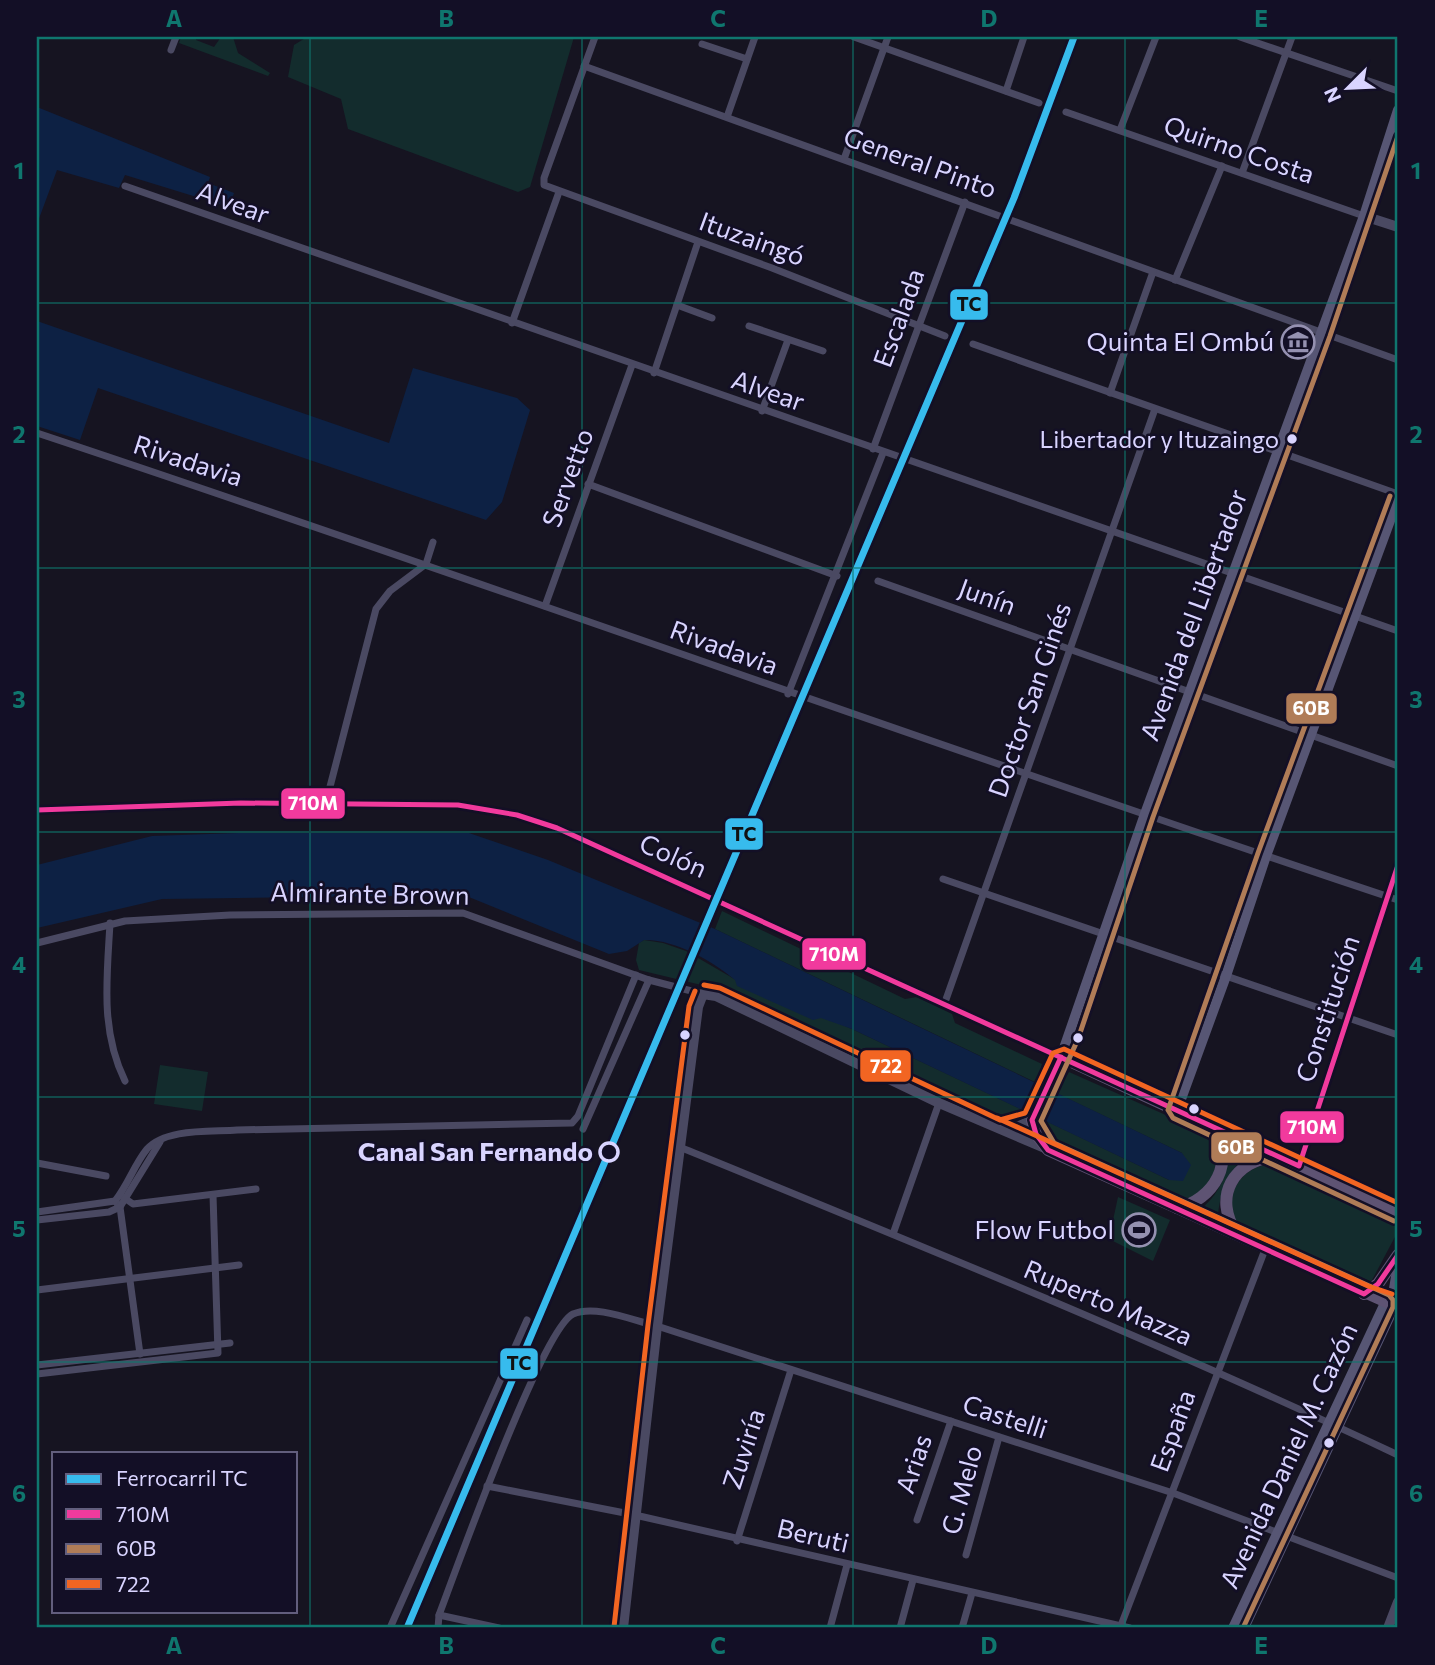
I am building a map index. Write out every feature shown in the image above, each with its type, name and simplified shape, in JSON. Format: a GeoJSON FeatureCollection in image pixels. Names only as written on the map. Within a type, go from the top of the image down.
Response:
{"type":"FeatureCollection","features":[{"type":"Feature","properties":{"kind":"main road","name":"Avenida del Libertador"},"geometry":{"type":"LineString","coordinates":[[1061,1057],[1145,814],[1364,216],[1398,110]]}},
{"type":"Feature","properties":{"kind":"main road"},"geometry":{"type":"LineString","coordinates":[[1177,1110],[1266,856],[1398,496]]}},
{"type":"Feature","properties":{"kind":"main road"},"geometry":{"type":"LineString","coordinates":[[1048,1150],[1036,1134],[1032,1119],[1061,1057]]}},
{"type":"Feature","properties":{"kind":"main road","name":"Colón"},"geometry":{"type":"LineString","coordinates":[[1061,1057],[1398,1213]]}},
{"type":"Feature","properties":{"kind":"main road"},"geometry":{"type":"LineString","coordinates":[[1176,1208],[1191,1206],[1207,1195],[1219,1175],[1223,1151],[1209,1126]]}},
{"type":"Feature","properties":{"kind":"main road","name":"Almirante Brown"},"geometry":{"type":"LineString","coordinates":[[1048,1150],[1392,1305]]}},
{"type":"Feature","properties":{"kind":"main road"},"geometry":{"type":"LineString","coordinates":[[1238,1236],[1225,1211],[1228,1188],[1245,1168],[1261,1159],[1277,1156]]}},
{"type":"Feature","properties":{"kind":"main road"},"geometry":{"type":"LineString","coordinates":[[1364,1294],[1378,1284],[1398,1255]]}},
{"type":"Feature","properties":{"kind":"main road","name":"Avenida Daniel M. Cazón"},"geometry":{"type":"LineString","coordinates":[[1244,1628],[1284,1533],[1392,1305],[1398,1265]]}},
{"type":"Feature","properties":{"kind":"main road","name":"Avenida Daniel M. Cazón"},"geometry":{"type":"LineString","coordinates":[[1233,1628],[1284,1533]]}},
{"type":"Feature","properties":{"kind":"street"},"geometry":{"type":"LineString","coordinates":[[171,50],[176,37]]}},
{"type":"Feature","properties":{"kind":"street"},"geometry":{"type":"LineString","coordinates":[[584,66],[595,37]]}},
{"type":"Feature","properties":{"kind":"street"},"geometry":{"type":"LineString","coordinates":[[727,117],[755,37]]}},
{"type":"Feature","properties":{"kind":"street"},"geometry":{"type":"LineString","coordinates":[[853,37],[1039,103]]}},
{"type":"Feature","properties":{"kind":"street"},"geometry":{"type":"LineString","coordinates":[[844,159],[888,37]]}},
{"type":"Feature","properties":{"kind":"street"},"geometry":{"type":"LineString","coordinates":[[1006,91],[1024,37]]}},
{"type":"Feature","properties":{"kind":"street"},"geometry":{"type":"LineString","coordinates":[[1120,130],[1156,37]]}},
{"type":"Feature","properties":{"kind":"street"},"geometry":{"type":"LineString","coordinates":[[1240,37],[1398,91]]}},
{"type":"Feature","properties":{"kind":"street"},"geometry":{"type":"LineString","coordinates":[[1242,173],[1292,37]]}},
{"type":"Feature","properties":{"kind":"street"},"geometry":{"type":"LineString","coordinates":[[702,44],[747,59]]}},
{"type":"Feature","properties":{"kind":"street","name":"General Pinto"},"geometry":{"type":"LineString","coordinates":[[584,66],[1398,360]]}},
{"type":"Feature","properties":{"kind":"street","name":"Ituzaingó"},"geometry":{"type":"LineString","coordinates":[[584,66],[544,178],[544,185],[945,336]]}},
{"type":"Feature","properties":{"kind":"street","name":"Quirno Costa"},"geometry":{"type":"LineString","coordinates":[[1066,112],[1398,227]]}},
{"type":"Feature","properties":{"kind":"street"},"geometry":{"type":"LineString","coordinates":[[1175,280],[1222,166]]}},
{"type":"Feature","properties":{"kind":"street","name":"Alvear"},"geometry":{"type":"LineString","coordinates":[[125,186],[762,411],[1398,631]]}},
{"type":"Feature","properties":{"kind":"street"},"geometry":{"type":"LineString","coordinates":[[512,323],[559,192]]}},
{"type":"Feature","properties":{"kind":"street","name":"Escalada"},"geometry":{"type":"LineString","coordinates":[[873,449],[965,202]]}},
{"type":"Feature","properties":{"kind":"street"},"geometry":{"type":"LineString","coordinates":[[654,373],[698,242]]}},
{"type":"Feature","properties":{"kind":"street"},"geometry":{"type":"LineString","coordinates":[[1111,393],[1153,272]]}},
{"type":"Feature","properties":{"kind":"street"},"geometry":{"type":"LineString","coordinates":[[677,305],[712,318]]}},
{"type":"Feature","properties":{"kind":"street"},"geometry":{"type":"LineString","coordinates":[[749,326],[823,351]]}},
{"type":"Feature","properties":{"kind":"street"},"geometry":{"type":"LineString","coordinates":[[762,411],[788,340]]}},
{"type":"Feature","properties":{"kind":"street"},"geometry":{"type":"LineString","coordinates":[[973,344],[1279,450],[1398,496]]}},
{"type":"Feature","properties":{"kind":"street","name":"Servetto"},"geometry":{"type":"LineString","coordinates":[[545,606],[632,365]]}},
{"type":"Feature","properties":{"kind":"street","name":"Doctor San Ginés"},"geometry":{"type":"LineString","coordinates":[[944,1005],[986,893],[1155,409]]}},
{"type":"Feature","properties":{"kind":"street","name":"Rivadavia"},"geometry":{"type":"LineString","coordinates":[[37,433],[426,564],[788,694],[1027,772],[1398,900]]}},
{"type":"Feature","properties":{"kind":"street"},"geometry":{"type":"LineString","coordinates":[[788,694],[837,576],[883,453]]}},
{"type":"Feature","properties":{"kind":"street"},"geometry":{"type":"LineString","coordinates":[[588,484],[837,576]]}},
{"type":"Feature","properties":{"kind":"street"},"geometry":{"type":"LineString","coordinates":[[325,806],[376,610],[390,591],[426,564],[433,542]]}},
{"type":"Feature","properties":{"kind":"street","name":"Junín"},"geometry":{"type":"LineString","coordinates":[[878,581],[1398,766]]}},
{"type":"Feature","properties":{"kind":"street","name":"Colón"},"geometry":{"type":"LineString","coordinates":[[37,810],[241,803],[325,806],[458,805],[517,815],[557,828],[1061,1057]]}},
{"type":"Feature","properties":{"kind":"street","name":"Constitución"},"geometry":{"type":"LineString","coordinates":[[1299,1166],[1398,865]]}},
{"type":"Feature","properties":{"kind":"street"},"geometry":{"type":"LineString","coordinates":[[943,879],[1398,1035]]}},
{"type":"Feature","properties":{"kind":"street","name":"Almirante Brown"},"geometry":{"type":"LineString","coordinates":[[37,943],[110,923],[230,915],[463,914],[649,980],[716,996],[939,1102],[1048,1150]]}},
{"type":"Feature","properties":{"kind":"street"},"geometry":{"type":"LineString","coordinates":[[110,923],[106,1016],[117,1064],[125,1081]]}},
{"type":"Feature","properties":{"kind":"street"},"geometry":{"type":"LineString","coordinates":[[37,1220],[109,1212],[161,1141],[186,1134],[237,1130],[572,1123],[578,1116],[636,975]]}},
{"type":"Feature","properties":{"kind":"street"},"geometry":{"type":"LineString","coordinates":[[583,1129],[649,980]]}},
{"type":"Feature","properties":{"kind":"street"},"geometry":{"type":"LineString","coordinates":[[623,1628],[657,1326],[698,1007],[703,994]]}},
{"type":"Feature","properties":{"kind":"street"},"geometry":{"type":"LineString","coordinates":[[893,1234],[939,1102]]}},
{"type":"Feature","properties":{"kind":"street"},"geometry":{"type":"LineString","coordinates":[[998,1129],[1017,1128],[1032,1119]]}},
{"type":"Feature","properties":{"kind":"street","name":"Ruperto Mazza"},"geometry":{"type":"LineString","coordinates":[[681,1148],[893,1234],[1334,1424],[1398,1455]]}},
{"type":"Feature","properties":{"kind":"street"},"geometry":{"type":"LineString","coordinates":[[37,1163],[106,1176]]}},
{"type":"Feature","properties":{"kind":"street"},"geometry":{"type":"LineString","coordinates":[[37,1213],[120,1200],[133,1204],[256,1189]]}},
{"type":"Feature","properties":{"kind":"street"},"geometry":{"type":"LineString","coordinates":[[213,1195],[217,1344]]}},
{"type":"Feature","properties":{"kind":"street"},"geometry":{"type":"LineString","coordinates":[[120,1200],[141,1357]]}},
{"type":"Feature","properties":{"kind":"street","name":"España"},"geometry":{"type":"LineString","coordinates":[[1120,1627],[1265,1247]]}},
{"type":"Feature","properties":{"kind":"street"},"geometry":{"type":"LineString","coordinates":[[37,1290],[239,1265]]}},
{"type":"Feature","properties":{"kind":"street","name":"Castelli"},"geometry":{"type":"LineString","coordinates":[[487,1486],[542,1358],[562,1322],[573,1314],[594,1311],[657,1326],[1173,1493],[1398,1578]]}},
{"type":"Feature","properties":{"kind":"street"},"geometry":{"type":"LineString","coordinates":[[390,1628],[527,1320]]}},
{"type":"Feature","properties":{"kind":"street"},"geometry":{"type":"LineString","coordinates":[[37,1374],[230,1343]]}},
{"type":"Feature","properties":{"kind":"street"},"geometry":{"type":"LineString","coordinates":[[37,1365],[141,1357]]}},
{"type":"Feature","properties":{"kind":"street","name":"Zuviría"},"geometry":{"type":"LineString","coordinates":[[737,1541],[792,1370]]}},
{"type":"Feature","properties":{"kind":"street","name":"Arias"},"geometry":{"type":"LineString","coordinates":[[917,1520],[951,1421]]}},
{"type":"Feature","properties":{"kind":"street","name":"G. Melo"},"geometry":{"type":"LineString","coordinates":[[966,1555],[999,1437]]}},
{"type":"Feature","properties":{"kind":"street"},"geometry":{"type":"LineString","coordinates":[[438,1628],[439,1615],[487,1486]]}},
{"type":"Feature","properties":{"kind":"street","name":"Beruti"},"geometry":{"type":"LineString","coordinates":[[487,1486],[635,1515],[737,1541],[1130,1628]]}},
{"type":"Feature","properties":{"kind":"street"},"geometry":{"type":"LineString","coordinates":[[830,1628],[847,1565]]}},
{"type":"Feature","properties":{"kind":"street"},"geometry":{"type":"LineString","coordinates":[[900,1628],[913,1580]]}},
{"type":"Feature","properties":{"kind":"street"},"geometry":{"type":"LineString","coordinates":[[962,1628],[972,1594]]}},
{"type":"Feature","properties":{"kind":"street"},"geometry":{"type":"LineString","coordinates":[[1388,1628],[1398,1602]]}},
{"type":"Feature","properties":{"kind":"street"},"geometry":{"type":"LineString","coordinates":[[439,1615],[499,1628]]}},
{"type":"Feature","properties":{"kind":"green space"},"geometry":{"type":"Polygon","coordinates":[[[181,37],[196,37],[196,40],[214,47],[221,37],[233,37],[238,53],[270,73],[268,76],[179,43],[181,37]]]}},
{"type":"Feature","properties":{"kind":"green space"},"geometry":{"type":"Polygon","coordinates":[[[307,37],[574,37],[530,187],[518,192],[348,129],[341,99],[288,77],[294,45],[307,37]]]}},
{"type":"Feature","properties":{"kind":"green space"},"geometry":{"type":"Polygon","coordinates":[[[722,911],[905,999],[917,997],[952,1014],[955,1023],[1042,1064],[1037,1083],[715,929],[722,911]]]}},
{"type":"Feature","properties":{"kind":"green space"},"geometry":{"type":"Polygon","coordinates":[[[644,940],[686,951],[736,980],[852,1029],[1025,1111],[1011,1123],[998,1121],[718,989],[639,970],[636,960],[639,943],[644,940]]]}},
{"type":"Feature","properties":{"kind":"green space"},"geometry":{"type":"Polygon","coordinates":[[[160,1065],[208,1072],[202,1111],[154,1104],[160,1065]]]}},
{"type":"Feature","properties":{"kind":"green space"},"geometry":{"type":"Polygon","coordinates":[[[1069,1072],[1204,1132],[1215,1152],[1213,1175],[1209,1185],[1192,1198],[1180,1200],[1047,1138],[1044,1120],[1169,1180],[1182,1153],[1056,1093],[1069,1072]]]}},
{"type":"Feature","properties":{"kind":"green space"},"geometry":{"type":"Polygon","coordinates":[[[1229,1142],[1250,1153],[1227,1181],[1218,1218],[1201,1209],[1214,1195],[1223,1179],[1229,1142]]]}},
{"type":"Feature","properties":{"kind":"green space"},"geometry":{"type":"Polygon","coordinates":[[[1264,1165],[1398,1226],[1397,1233],[1371,1282],[1363,1284],[1239,1226],[1232,1207],[1235,1189],[1246,1174],[1264,1165]]]}},
{"type":"Feature","properties":{"kind":"green space","name":"Flow Futbol"},"geometry":{"type":"Polygon","coordinates":[[[1118,1197],[1170,1220],[1153,1261],[1109,1239],[1118,1197]]]}},
{"type":"Feature","properties":{"kind":"water"},"geometry":{"type":"Polygon","coordinates":[[[37,107],[210,177],[208,183],[234,193],[229,207],[125,175],[119,188],[57,170],[37,224],[37,107]]]}},
{"type":"Feature","properties":{"kind":"water"},"geometry":{"type":"Polygon","coordinates":[[[37,321],[389,443],[413,368],[517,398],[530,410],[502,502],[486,520],[98,388],[80,440],[37,426],[37,321]]]}},
{"type":"Feature","properties":{"kind":"water"},"geometry":{"type":"Polygon","coordinates":[[[238,833],[469,833],[548,860],[715,929],[1182,1153],[1191,1165],[1183,1181],[1169,1180],[852,1029],[821,1018],[813,1020],[737,986],[735,980],[716,966],[680,947],[644,940],[627,951],[609,954],[464,895],[162,899],[37,928],[37,865],[152,836],[238,833]]]}},
{"type":"Feature","properties":{"kind":"rail line","name":"TC"},"geometry":{"type":"LineString","coordinates":[[407,1628],[1014,198],[1074,37]]}},
{"type":"Feature","properties":{"kind":"transit line","name":"60B"},"geometry":{"type":"LineString","coordinates":[[1243,1628],[1393,1307],[1393,1300],[1389,1295],[1054,1143],[1041,1121],[1078,1039],[1153,817],[1330,336],[1398,136]]}},
{"type":"Feature","properties":{"kind":"transit line","name":"60B"},"geometry":{"type":"LineString","coordinates":[[1390,496],[1258,853],[1168,1110],[1173,1118],[1394,1221]]}},
{"type":"Feature","properties":{"kind":"transit line","name":"710M"},"geometry":{"type":"LineString","coordinates":[[37,810],[241,803],[458,805],[517,815],[557,828],[1299,1166],[1398,865]]}},
{"type":"Feature","properties":{"kind":"transit line","name":"722"},"geometry":{"type":"LineString","coordinates":[[704,985],[720,988],[1000,1120],[1025,1113],[1053,1053],[1064,1049],[1398,1203]]}},
{"type":"Feature","properties":{"kind":"transit line","name":"722"},"geometry":{"type":"LineString","coordinates":[[614,1627],[648,1325],[689,1006],[695,991]]}},
{"type":"Feature","properties":{"kind":"transit line","name":"710M"},"geometry":{"type":"LineString","coordinates":[[1061,1057],[1032,1120],[1036,1134],[1048,1150],[1364,1294],[1378,1284],[1398,1255]]}},
{"type":"Feature","properties":{"kind":"transit line","name":"722"},"geometry":{"type":"LineString","coordinates":[[997,1118],[1368,1286],[1392,1294]]}},
{"type":"Feature","properties":{"kind":"place","name":"Quinta El Ombú"},"geometry":{"type":"Point","coordinates":[1298,342]}},
{"type":"Feature","properties":{"kind":"place","name":"Libertador y Ituzaingo"},"geometry":{"type":"Point","coordinates":[1292,439]}},
{"type":"Feature","properties":{"kind":"place","name":"Canal San Fernando"},"geometry":{"type":"Point","coordinates":[609,1152]}},
{"type":"Feature","properties":{"kind":"place","name":"Flow Futbol"},"geometry":{"type":"Point","coordinates":[1139,1230]}}]}
